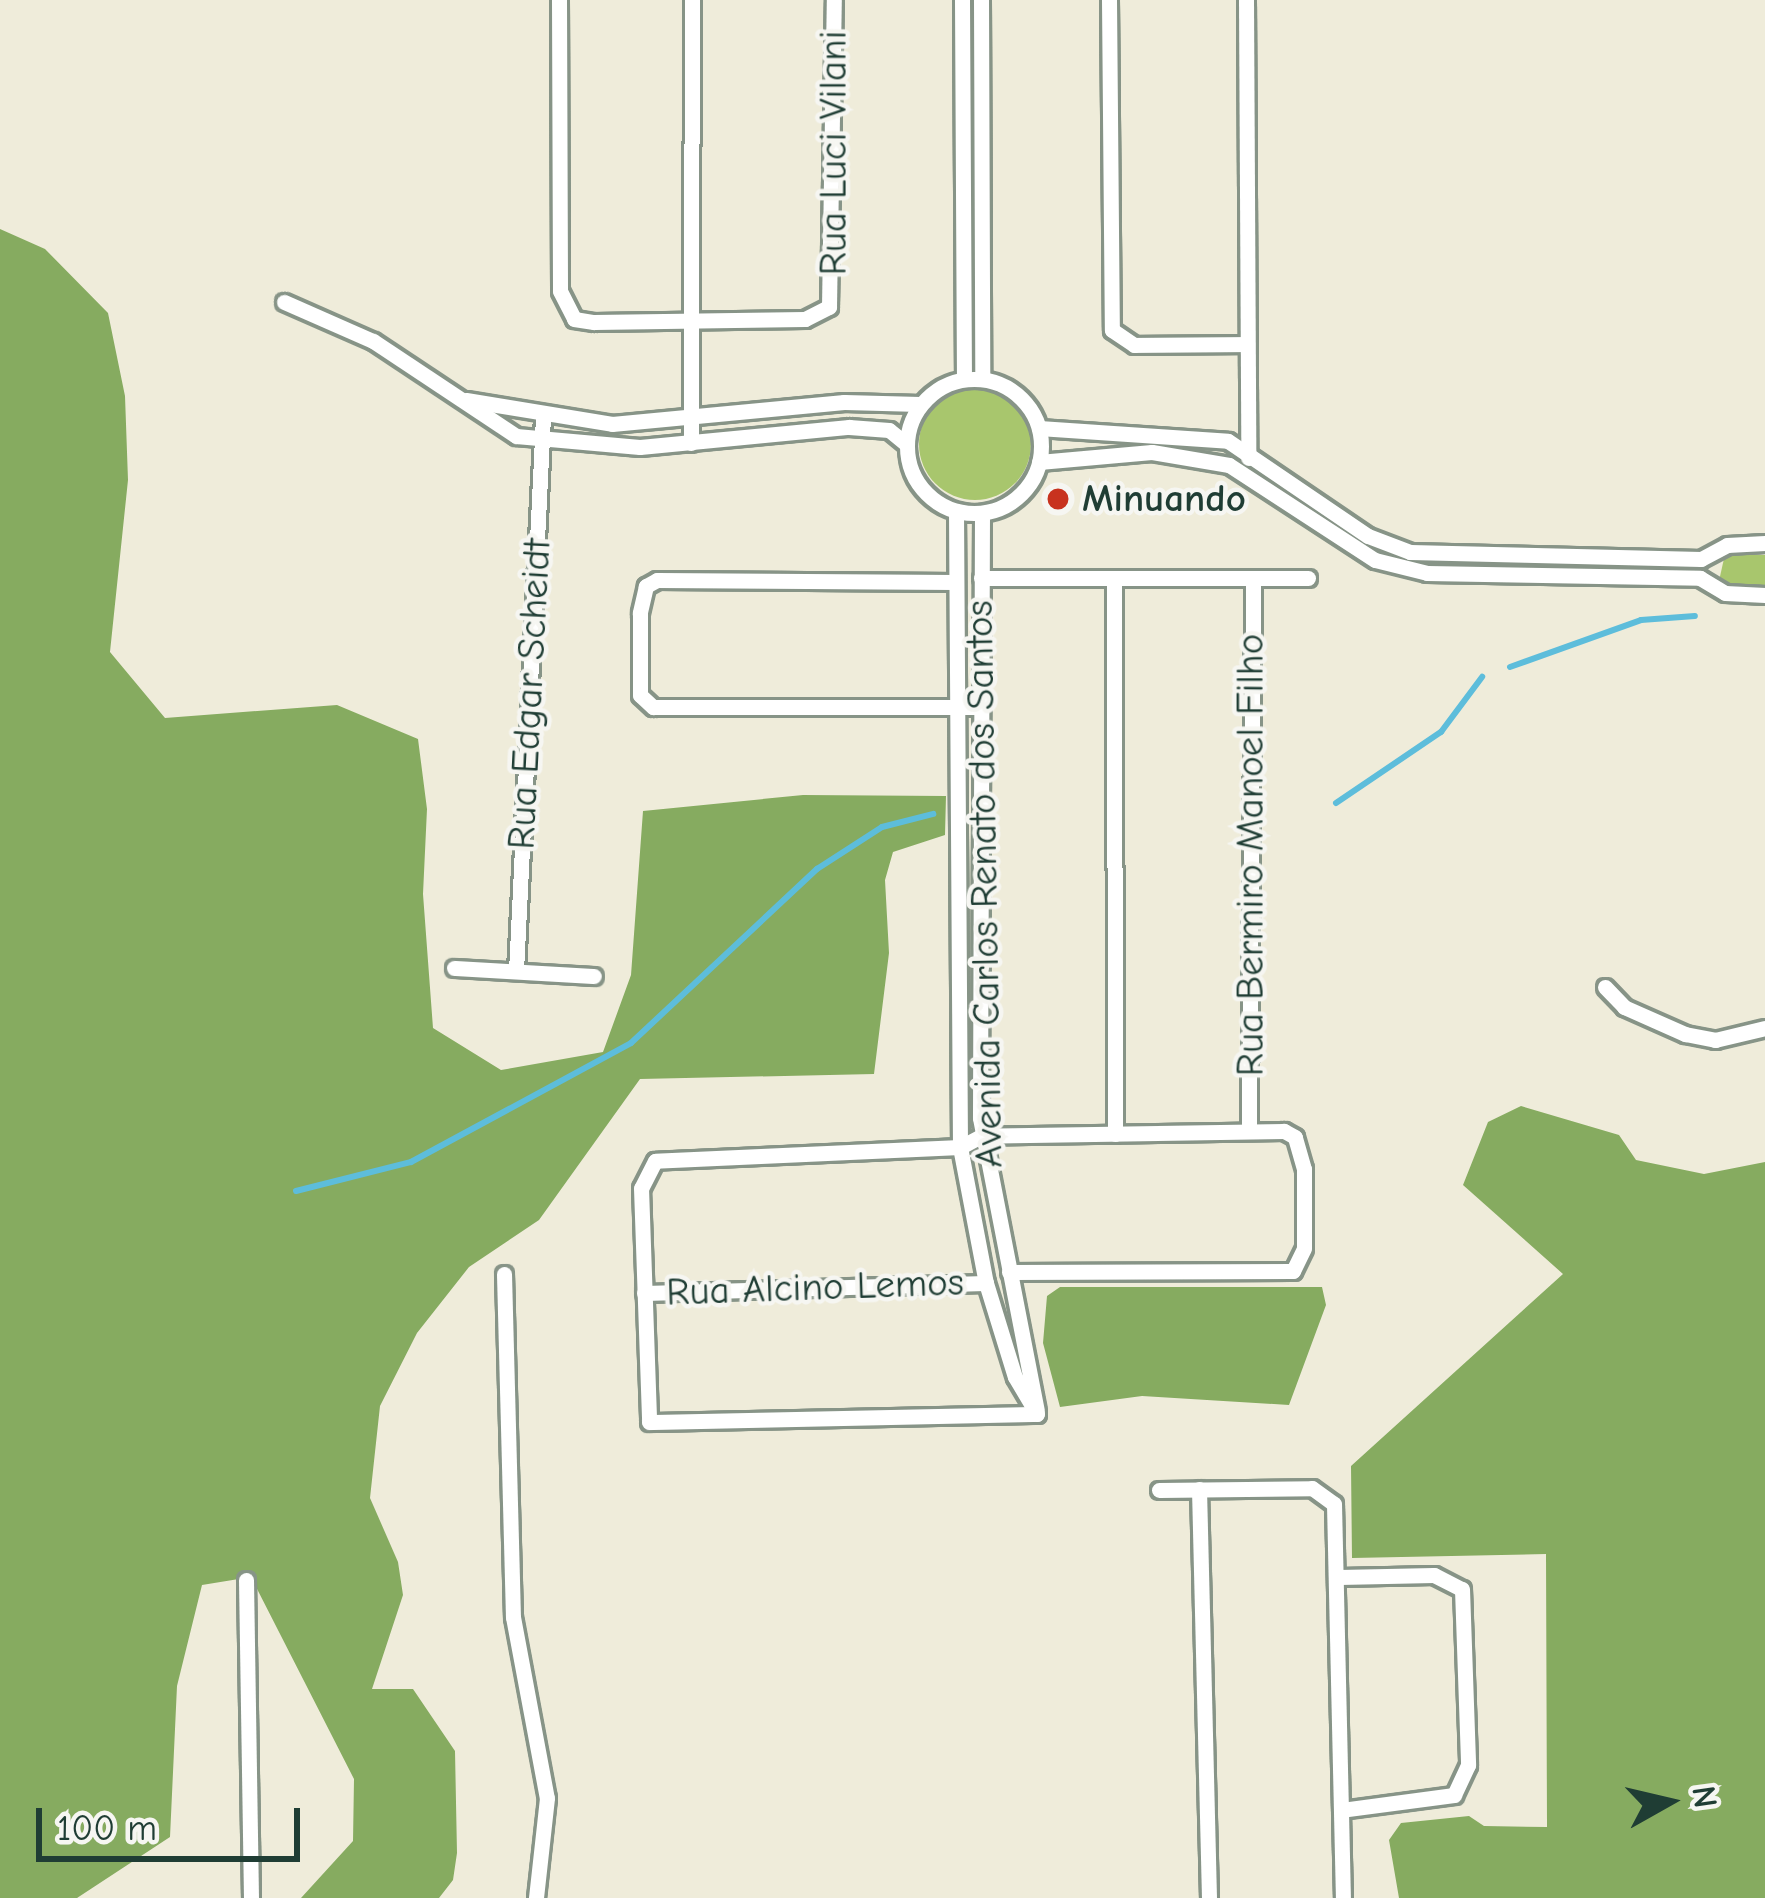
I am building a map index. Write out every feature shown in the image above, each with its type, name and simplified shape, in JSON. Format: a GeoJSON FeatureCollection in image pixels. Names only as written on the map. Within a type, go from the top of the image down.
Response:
{"type":"FeatureCollection","features":[{"type":"Feature","properties":{"kind":"street"},"geometry":{"type":"LineString","coordinates":[[559,0],[563,304],[583,322],[691,321]]}},
{"type":"Feature","properties":{"kind":"street"},"geometry":{"type":"LineString","coordinates":[[691,442],[692,0]]}},
{"type":"Feature","properties":{"kind":"street","name":"Rua Luci Vilani"},"geometry":{"type":"LineString","coordinates":[[691,321],[805,319],[830,307],[834,0]]}},
{"type":"Feature","properties":{"kind":"street"},"geometry":{"type":"LineString","coordinates":[[962,0],[973,378]]}},
{"type":"Feature","properties":{"kind":"street"},"geometry":{"type":"LineString","coordinates":[[973,378],[981,0]]}},
{"type":"Feature","properties":{"kind":"street"},"geometry":{"type":"LineString","coordinates":[[1109,0],[1112,330],[1134,345],[1247,344]]}},
{"type":"Feature","properties":{"kind":"street"},"geometry":{"type":"LineString","coordinates":[[1246,0],[1248,473]]}},
{"type":"Feature","properties":{"kind":"street"},"geometry":{"type":"LineString","coordinates":[[284,302],[335,319],[464,399],[503,431],[542,441],[691,442],[849,427],[889,430],[906,445]]}},
{"type":"Feature","properties":{"kind":"street"},"geometry":{"type":"LineString","coordinates":[[464,399],[543,416],[612,424],[844,402],[920,404],[973,378],[1024,400],[1039,428],[1039,462],[1018,497],[982,513],[956,511],[914,479],[906,445],[920,404]]}},
{"type":"Feature","properties":{"kind":"street","name":"Rua Edgar Scheidt"},"geometry":{"type":"LineString","coordinates":[[516,971],[543,416]]}},
{"type":"Feature","properties":{"kind":"street"},"geometry":{"type":"LineString","coordinates":[[1039,428],[1183,432],[1248,449],[1369,536],[1410,552],[1701,559],[1727,545],[1765,543]]}},
{"type":"Feature","properties":{"kind":"street"},"geometry":{"type":"LineString","coordinates":[[1039,462],[1152,452],[1248,473],[1346,544],[1397,568],[1700,578],[1725,593],[1765,595]]}},
{"type":"Feature","properties":{"kind":"street","name":"Avenida Carlos Renato dos Santos"},"geometry":{"type":"LineString","coordinates":[[956,511],[960,1147],[986,1283],[1015,1377],[1037,1414]]}},
{"type":"Feature","properties":{"kind":"street","name":"Avenida Carlos Renato dos Santos"},"geometry":{"type":"LineString","coordinates":[[982,513],[981,1136],[1037,1414]]}},
{"type":"Feature","properties":{"kind":"street"},"geometry":{"type":"LineString","coordinates":[[1700,578],[1701,559]]}},
{"type":"Feature","properties":{"kind":"street"},"geometry":{"type":"LineString","coordinates":[[955,581],[672,578],[646,586],[637,672],[644,702],[980,707]]}},
{"type":"Feature","properties":{"kind":"street"},"geometry":{"type":"LineString","coordinates":[[981,578],[1308,578]]}},
{"type":"Feature","properties":{"kind":"street"},"geometry":{"type":"LineString","coordinates":[[1114,578],[1115,1134]]}},
{"type":"Feature","properties":{"kind":"street","name":"Rua Bermiro Manoel Filho"},"geometry":{"type":"LineString","coordinates":[[1250,1131],[1253,578]]}},
{"type":"Feature","properties":{"kind":"street"},"geometry":{"type":"LineString","coordinates":[[454,968],[594,976]]}},
{"type":"Feature","properties":{"kind":"street"},"geometry":{"type":"LineString","coordinates":[[1605,987],[1624,1007],[1684,1034],[1714,1040],[1765,1028]]}},
{"type":"Feature","properties":{"kind":"street"},"geometry":{"type":"LineString","coordinates":[[1009,1272],[1285,1272],[1300,1265],[1304,1169],[1295,1137],[1250,1131],[981,1136],[960,1147],[664,1159],[644,1172],[649,1422],[1037,1414]]}},
{"type":"Feature","properties":{"kind":"street"},"geometry":{"type":"LineString","coordinates":[[504,1274],[513,1617],[547,1798],[536,1898]]}},
{"type":"Feature","properties":{"kind":"street","name":"Rua Alcino Lemos"},"geometry":{"type":"LineString","coordinates":[[644,1293],[986,1283]]}},
{"type":"Feature","properties":{"kind":"street"},"geometry":{"type":"LineString","coordinates":[[1199,1489],[1209,1898]]}},
{"type":"Feature","properties":{"kind":"street"},"geometry":{"type":"LineString","coordinates":[[1159,1490],[1322,1490],[1338,1515],[1343,1898]]}},
{"type":"Feature","properties":{"kind":"street"},"geometry":{"type":"LineString","coordinates":[[1339,1577],[1434,1575],[1462,1589],[1468,1765],[1454,1795],[1342,1810]]}},
{"type":"Feature","properties":{"kind":"street"},"geometry":{"type":"LineString","coordinates":[[246,1580],[251,1898]]}},
{"type":"Feature","properties":{"kind":"green space"},"geometry":{"type":"Polygon","coordinates":[[[0,229],[45,249],[108,313],[125,396],[128,480],[110,652],[165,718],[337,705],[418,739],[427,809],[423,894],[433,1028],[501,1070],[603,1052],[631,975],[643,811],[803,795],[946,796],[945,835],[893,852],[885,880],[889,953],[874,1074],[640,1079],[539,1220],[469,1267],[417,1333],[380,1406],[370,1498],[398,1562],[403,1595],[372,1689],[413,1689],[455,1751],[457,1853],[453,1880],[439,1898],[301,1898],[353,1841],[354,1779],[251,1577],[202,1585],[177,1686],[170,1837],[77,1898],[0,1898],[0,229]]]}},
{"type":"Feature","properties":{"kind":"green space"},"geometry":{"type":"Polygon","coordinates":[[[975,388],[997,392],[1015,404],[1027,422],[1031,444],[1027,466],[1015,484],[997,496],[975,500],[953,496],[935,484],[923,466],[919,444],[923,422],[935,404],[953,392],[975,388]]]}},
{"type":"Feature","properties":{"kind":"green space"},"geometry":{"type":"Polygon","coordinates":[[[1725,554],[1765,555],[1765,587],[1730,589],[1719,581],[1725,554]]]}},
{"type":"Feature","properties":{"kind":"green space"},"geometry":{"type":"Polygon","coordinates":[[[1521,1106],[1619,1135],[1636,1160],[1704,1174],[1765,1162],[1765,1898],[1399,1898],[1389,1840],[1401,1823],[1469,1816],[1484,1826],[1547,1827],[1546,1554],[1352,1558],[1351,1466],[1563,1274],[1463,1185],[1488,1122],[1521,1106]]]}},
{"type":"Feature","properties":{"kind":"green space"},"geometry":{"type":"Polygon","coordinates":[[[1060,1287],[1322,1287],[1326,1305],[1289,1405],[1142,1396],[1060,1407],[1043,1343],[1047,1296],[1060,1287]]]}},
{"type":"Feature","properties":{"kind":"waterway"},"geometry":{"type":"LineString","coordinates":[[1510,667],[1641,620],[1695,616]]}},
{"type":"Feature","properties":{"kind":"waterway"},"geometry":{"type":"LineString","coordinates":[[1336,803],[1441,732],[1482,677]]}},
{"type":"Feature","properties":{"kind":"waterway"},"geometry":{"type":"LineString","coordinates":[[296,1191],[411,1162],[631,1043],[817,869],[882,827],[933,814]]}},
{"type":"Feature","properties":{"kind":"place","name":"Minuando"},"geometry":{"type":"Point","coordinates":[1058,499]}}]}
